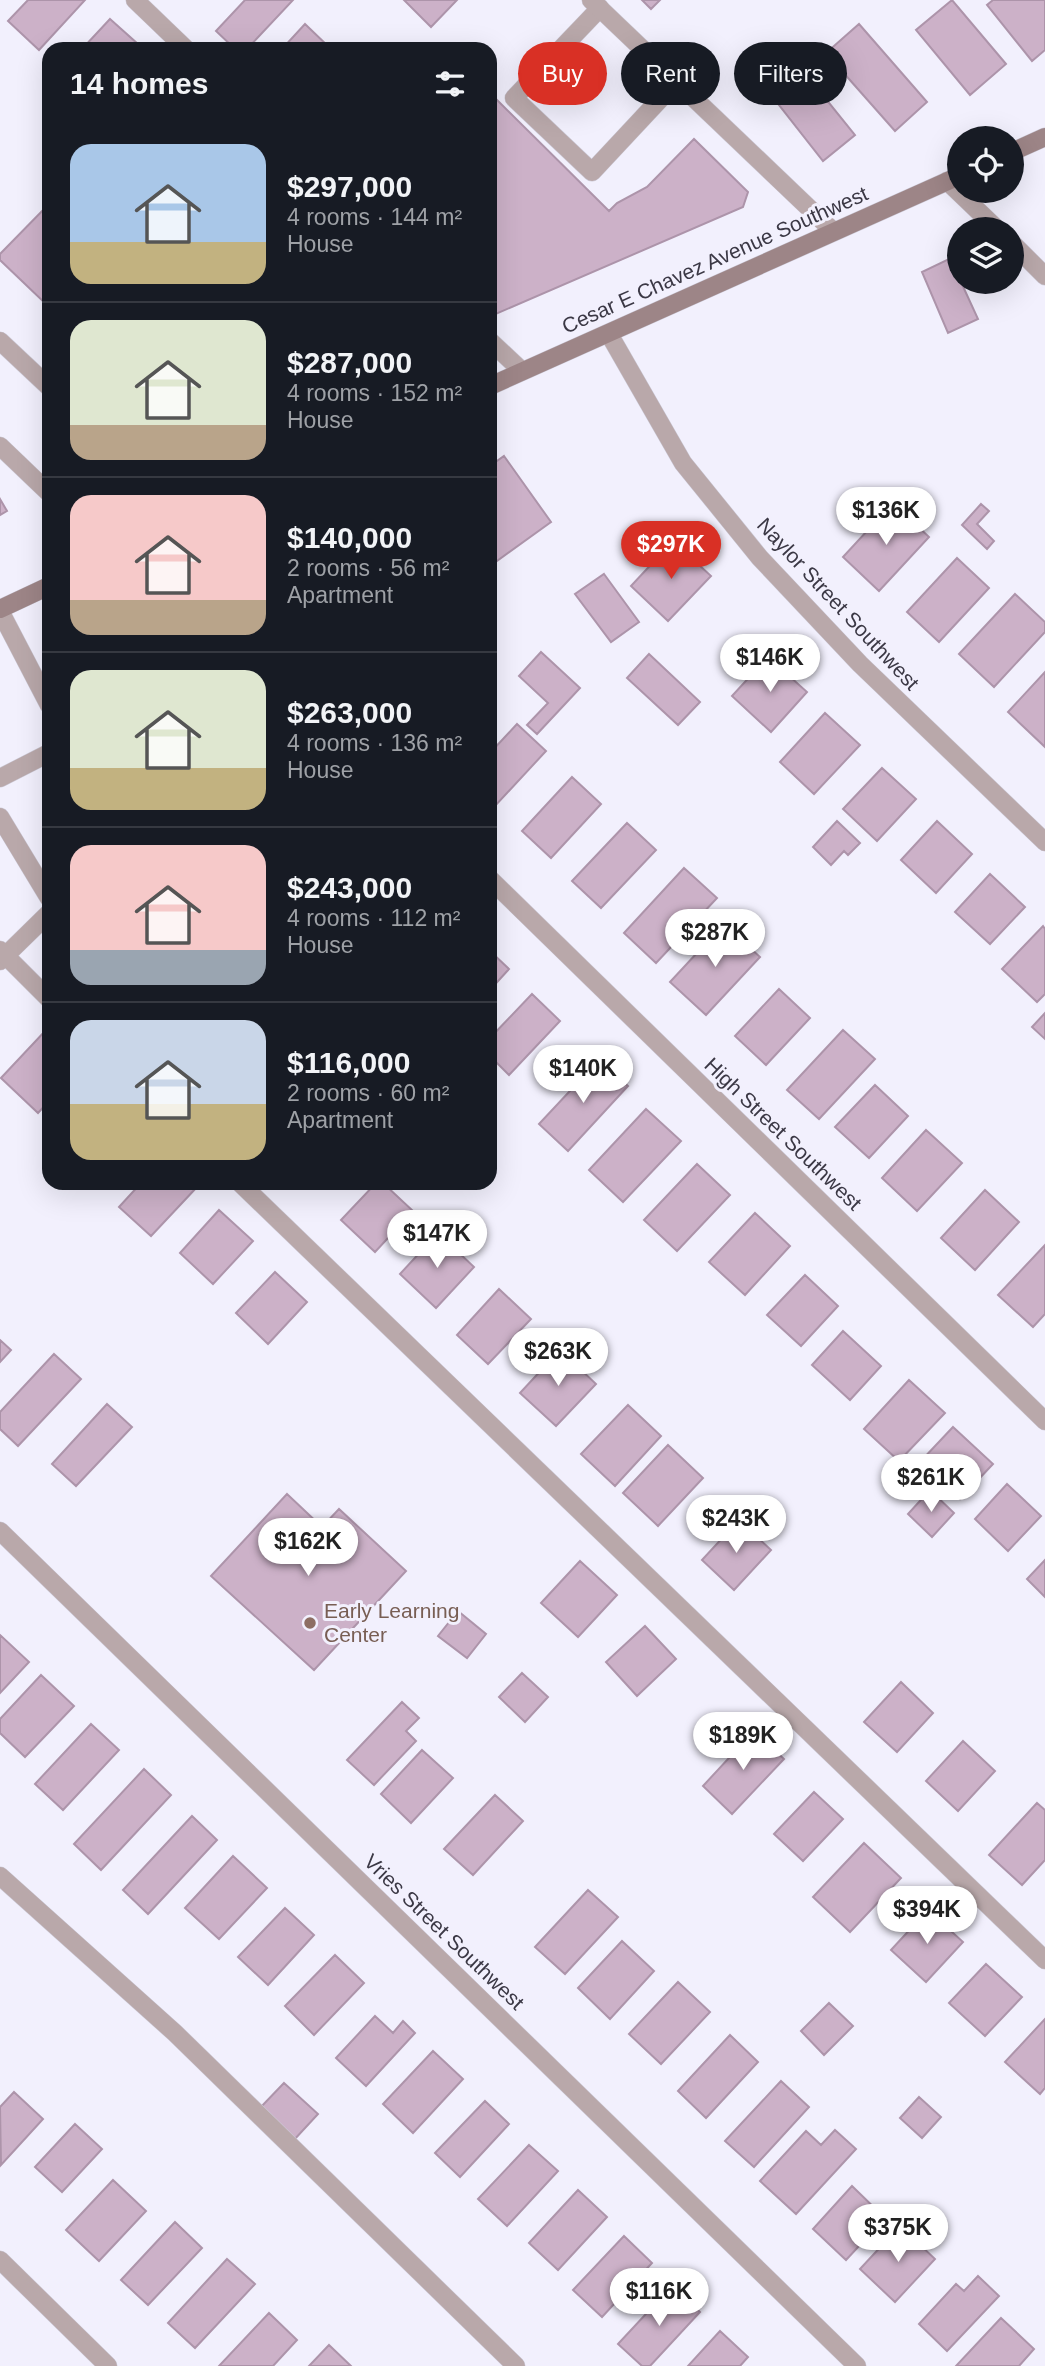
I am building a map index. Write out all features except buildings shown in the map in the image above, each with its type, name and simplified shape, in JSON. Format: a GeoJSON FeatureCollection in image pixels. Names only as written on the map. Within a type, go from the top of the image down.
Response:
{"type":"FeatureCollection","features":[{"type":"Feature","properties":{"kind":"main road"},"geometry":{"type":"LineString","coordinates":[[1024,147],[1045,137]]}},
{"type":"Feature","properties":{"kind":"main road","name":"Cesar E Chavez Avenue Southwest"},"geometry":{"type":"LineString","coordinates":[[497,383],[947,182]]}},
{"type":"Feature","properties":{"kind":"main road"},"geometry":{"type":"LineString","coordinates":[[0,610],[42,589]]}},
{"type":"Feature","properties":{"kind":"street"},"geometry":{"type":"LineString","coordinates":[[135,0],[179,42]]}},
{"type":"Feature","properties":{"kind":"street"},"geometry":{"type":"LineString","coordinates":[[636,42],[596,4],[514,98],[592,172],[655,105]]}},
{"type":"Feature","properties":{"kind":"street"},"geometry":{"type":"LineString","coordinates":[[702,105],[833,231]]}},
{"type":"Feature","properties":{"kind":"street"},"geometry":{"type":"LineString","coordinates":[[974,203],[986,217]]}},
{"type":"Feature","properties":{"kind":"street"},"geometry":{"type":"LineString","coordinates":[[1024,255],[1045,276]]}},
{"type":"Feature","properties":{"kind":"street","name":"Naylor Street Southwest"},"geometry":{"type":"LineString","coordinates":[[609,334],[683,463],[760,558],[860,664],[1045,842]]}},
{"type":"Feature","properties":{"kind":"street"},"geometry":{"type":"LineString","coordinates":[[0,341],[42,380]]}},
{"type":"Feature","properties":{"kind":"street"},"geometry":{"type":"LineString","coordinates":[[497,348],[522,371]]}},
{"type":"Feature","properties":{"kind":"street"},"geometry":{"type":"LineString","coordinates":[[0,446],[42,486]]}},
{"type":"Feature","properties":{"kind":"street"},"geometry":{"type":"LineString","coordinates":[[0,610],[42,691]]}},
{"type":"Feature","properties":{"kind":"street"},"geometry":{"type":"LineString","coordinates":[[0,778],[42,757]]}},
{"type":"Feature","properties":{"kind":"street"},"geometry":{"type":"LineString","coordinates":[[0,817],[42,886]]}},
{"type":"Feature","properties":{"kind":"street","name":"High Street Southwest"},"geometry":{"type":"LineString","coordinates":[[497,886],[1045,1421]]}},
{"type":"Feature","properties":{"kind":"street"},"geometry":{"type":"LineString","coordinates":[[42,919],[2,956],[42,993]]}},
{"type":"Feature","properties":{"kind":"street"},"geometry":{"type":"LineString","coordinates":[[247,1190],[1045,1960]]}},
{"type":"Feature","properties":{"kind":"street","name":"Vries Street Southwest"},"geometry":{"type":"LineString","coordinates":[[1,1534],[857,2366]]}},
{"type":"Feature","properties":{"kind":"street"},"geometry":{"type":"LineString","coordinates":[[0,1877],[175,2034],[516,2366]]}},
{"type":"Feature","properties":{"kind":"street"},"geometry":{"type":"LineString","coordinates":[[0,2260],[108,2366]]}},
{"type":"Feature","properties":{"kind":"place","name":"Early Learning Center"},"geometry":{"type":"Point","coordinates":[310,1623]}}]}
